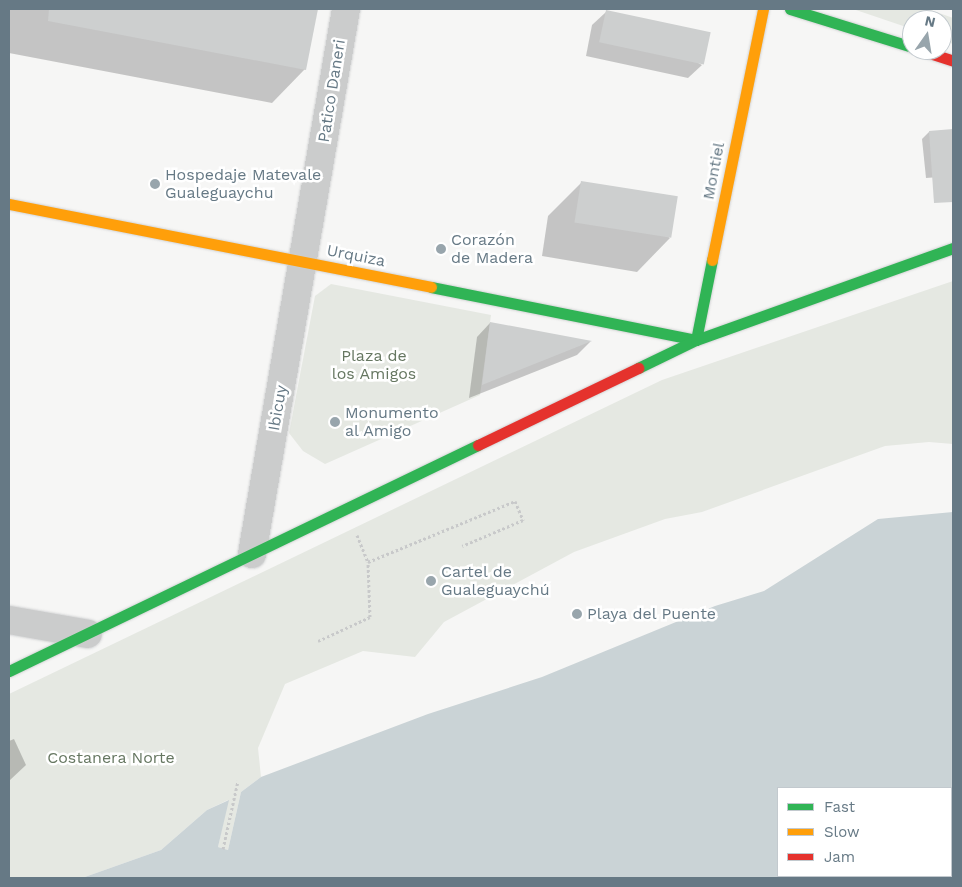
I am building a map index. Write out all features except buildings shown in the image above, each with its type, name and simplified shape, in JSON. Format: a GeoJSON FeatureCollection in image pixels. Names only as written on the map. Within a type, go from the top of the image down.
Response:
{"type":"FeatureCollection","features":[{"type":"Feature","properties":{"kind":"main road","name":"Montiel"},"geometry":{"type":"LineString","coordinates":[[696,340],[763,9]]}},
{"type":"Feature","properties":{"kind":"main road"},"geometry":{"type":"LineString","coordinates":[[790,9],[902,45]]}},
{"type":"Feature","properties":{"kind":"main road","name":"Urquiza"},"geometry":{"type":"LineString","coordinates":[[9,204],[696,340]]}},
{"type":"Feature","properties":{"kind":"main road"},"geometry":{"type":"LineString","coordinates":[[9,671],[696,340],[953,248]]}},
{"type":"Feature","properties":{"kind":"street","name":"Patico Daneri"},"geometry":{"type":"LineString","coordinates":[[304,262],[346,9]]}},
{"type":"Feature","properties":{"kind":"street","name":"Ibicuy"},"geometry":{"type":"LineString","coordinates":[[252,554],[304,262]]}},
{"type":"Feature","properties":{"kind":"street"},"geometry":{"type":"LineString","coordinates":[[9,620],[88,634]]}},
{"type":"Feature","properties":{"kind":"path"},"geometry":{"type":"LineString","coordinates":[[368,562],[515,501],[523,520],[462,546]]}},
{"type":"Feature","properties":{"kind":"path"},"geometry":{"type":"LineString","coordinates":[[318,641],[370,617],[368,562],[354,528]]}},
{"type":"Feature","properties":{"kind":"path"},"geometry":{"type":"LineString","coordinates":[[222,848],[238,782]]}},
{"type":"Feature","properties":{"kind":"green space"},"geometry":{"type":"Polygon","coordinates":[[[853,9],[931,10],[902,10],[902,26],[853,9]]]}},
{"type":"Feature","properties":{"kind":"green space"},"geometry":{"type":"Polygon","coordinates":[[[952,18],[953,18],[952,44],[952,18]]]}},
{"type":"Feature","properties":{"kind":"green space","name":"Costanera Norte"},"geometry":{"type":"Polygon","coordinates":[[[953,281],[953,444],[929,442],[885,446],[702,512],[665,519],[574,552],[444,622],[415,657],[363,651],[285,684],[258,748],[261,777],[241,792],[228,850],[218,847],[228,800],[207,810],[161,850],[82,878],[9,878],[9,694],[662,380],[953,281]]]}},
{"type":"Feature","properties":{"kind":"green space","name":"Plaza de los Amigos"},"geometry":{"type":"Polygon","coordinates":[[[331,284],[491,315],[480,395],[325,464],[303,451],[289,433],[315,296],[331,284]]]}},
{"type":"Feature","properties":{"kind":"shaded area"},"geometry":{"type":"Polygon","coordinates":[[[953,512],[953,878],[82,878],[161,850],[207,810],[229,800],[218,847],[228,850],[241,792],[261,777],[428,714],[542,677],[715,606],[764,591],[878,519],[953,512]]]}},
{"type":"Feature","properties":{"kind":"traffic: fast"},"geometry":{"type":"LineString","coordinates":[[790,9],[902,44]]}},
{"type":"Feature","properties":{"kind":"traffic: fast"},"geometry":{"type":"LineString","coordinates":[[638,368],[696,340],[953,248]]}},
{"type":"Feature","properties":{"kind":"traffic: fast"},"geometry":{"type":"LineString","coordinates":[[431,287],[696,340],[712,260]]}},
{"type":"Feature","properties":{"kind":"traffic: fast"},"geometry":{"type":"LineString","coordinates":[[9,671],[478,445]]}},
{"type":"Feature","properties":{"kind":"traffic: slow"},"geometry":{"type":"LineString","coordinates":[[712,260],[763,9]]}},
{"type":"Feature","properties":{"kind":"traffic: slow"},"geometry":{"type":"LineString","coordinates":[[9,204],[431,287]]}},
{"type":"Feature","properties":{"kind":"traffic: jam"},"geometry":{"type":"LineString","coordinates":[[478,445],[638,368]]}},
{"type":"Feature","properties":{"kind":"place","name":"Hospedaje Matevale Gualeguaychu"},"geometry":{"type":"Point","coordinates":[155,184]}},
{"type":"Feature","properties":{"kind":"place","name":"Corazón de Madera"},"geometry":{"type":"Point","coordinates":[441,249]}},
{"type":"Feature","properties":{"kind":"place","name":"Monumento al Amigo"},"geometry":{"type":"Point","coordinates":[335,422]}},
{"type":"Feature","properties":{"kind":"place","name":"Cartel de Gualeguaychú"},"geometry":{"type":"Point","coordinates":[431,581]}},
{"type":"Feature","properties":{"kind":"place","name":"Playa del Puente"},"geometry":{"type":"Point","coordinates":[577,614]}}]}
